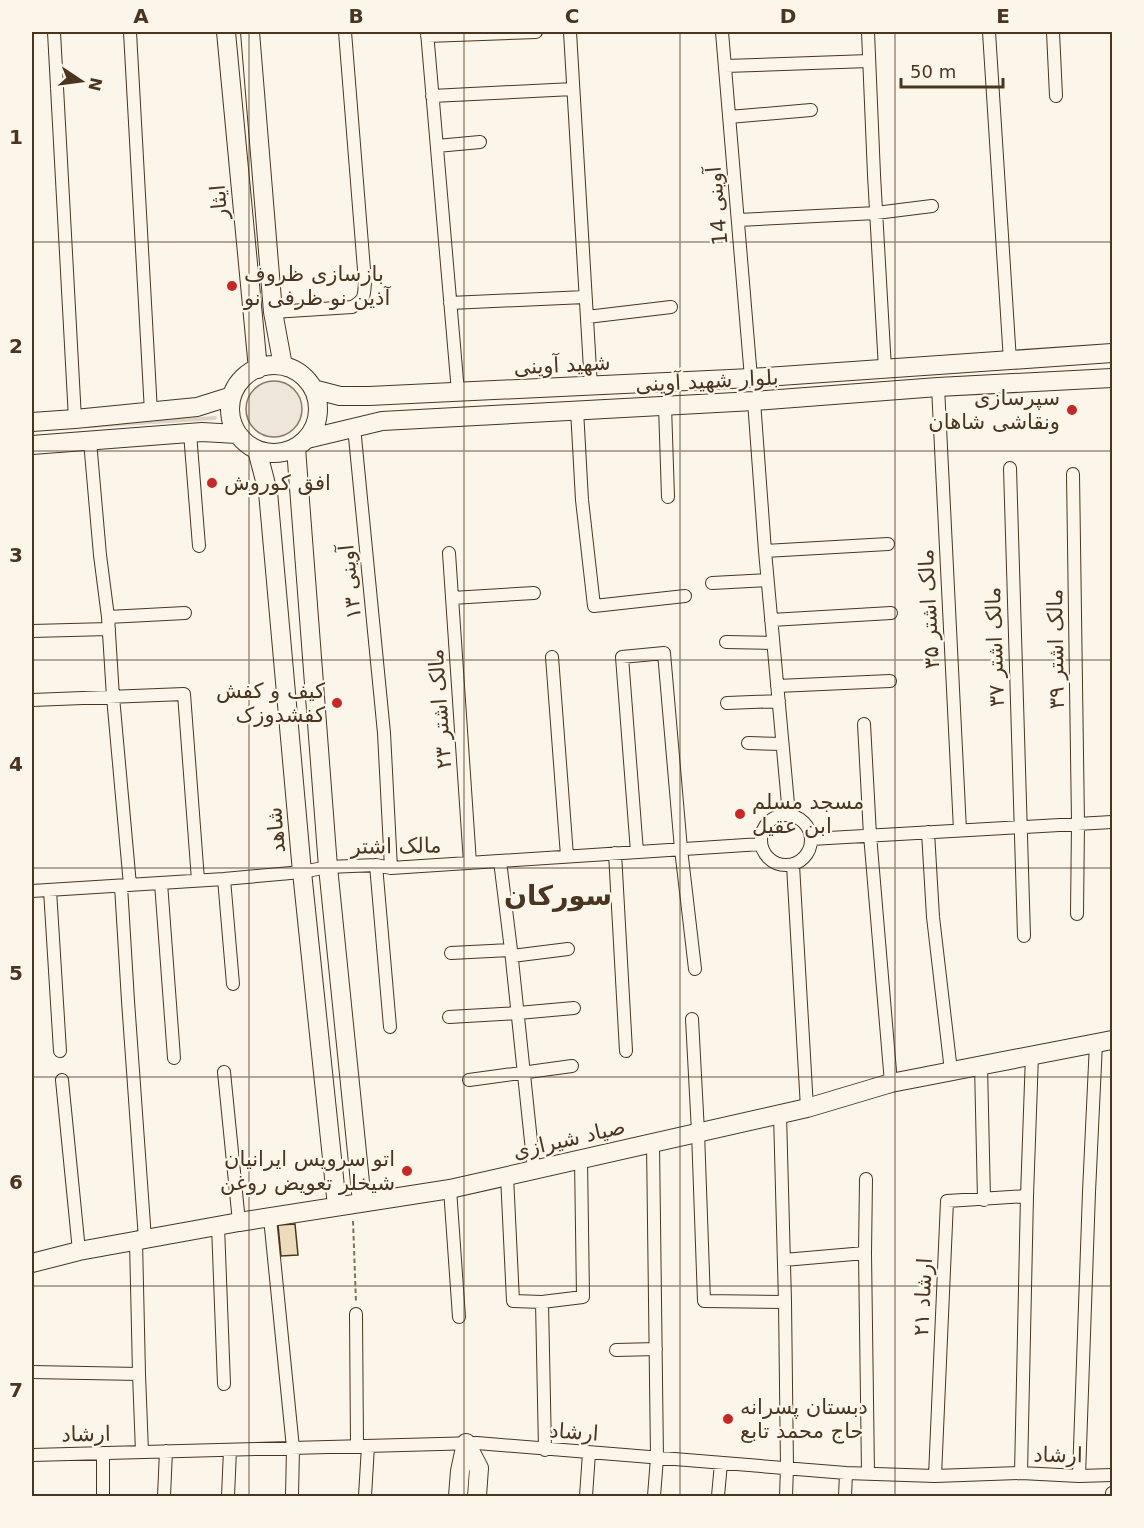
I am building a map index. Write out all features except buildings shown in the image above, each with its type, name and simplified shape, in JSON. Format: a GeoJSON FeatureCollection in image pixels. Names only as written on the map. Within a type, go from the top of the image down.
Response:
{"type":"FeatureCollection","features":[{"type":"Feature","properties":{"kind":"street"},"geometry":{"type":"LineString","coordinates":[[54,32],[75,419]]}},
{"type":"Feature","properties":{"kind":"street"},"geometry":{"type":"LineString","coordinates":[[130,32],[151,412]]}},
{"type":"Feature","properties":{"kind":"street","name":"ایثار"},"geometry":{"type":"LineString","coordinates":[[226,32],[258,369]]}},
{"type":"Feature","properties":{"kind":"street"},"geometry":{"type":"LineString","coordinates":[[250,32],[273,312],[283,366]]}},
{"type":"Feature","properties":{"kind":"street"},"geometry":{"type":"LineString","coordinates":[[273,312],[352,307],[360,303],[363,296],[365,282],[345,32]]}},
{"type":"Feature","properties":{"kind":"street"},"geometry":{"type":"LineString","coordinates":[[458,392],[427,34],[536,32]]}},
{"type":"Feature","properties":{"kind":"street"},"geometry":{"type":"LineString","coordinates":[[570,32],[591,386]]}},
{"type":"Feature","properties":{"kind":"street","name":"آوینی 14"},"geometry":{"type":"LineString","coordinates":[[722,32],[752,378]]}},
{"type":"Feature","properties":{"kind":"street"},"geometry":{"type":"LineString","coordinates":[[868,32],[885,369],[1113,353]]}},
{"type":"Feature","properties":{"kind":"street"},"geometry":{"type":"LineString","coordinates":[[989,32],[1010,361]]}},
{"type":"Feature","properties":{"kind":"street"},"geometry":{"type":"LineString","coordinates":[[1053,32],[1056,96]]}},
{"type":"Feature","properties":{"kind":"street"},"geometry":{"type":"LineString","coordinates":[[725,66],[869,61]]}},
{"type":"Feature","properties":{"kind":"street"},"geometry":{"type":"LineString","coordinates":[[432,96],[573,89]]}},
{"type":"Feature","properties":{"kind":"street"},"geometry":{"type":"LineString","coordinates":[[729,117],[811,110]]}},
{"type":"Feature","properties":{"kind":"street"},"geometry":{"type":"LineString","coordinates":[[437,146],[480,142]]}},
{"type":"Feature","properties":{"kind":"street"},"geometry":{"type":"LineString","coordinates":[[738,220],[876,213],[932,206]]}},
{"type":"Feature","properties":{"kind":"street"},"geometry":{"type":"LineString","coordinates":[[450,303],[585,297]]}},
{"type":"Feature","properties":{"kind":"street"},"geometry":{"type":"LineString","coordinates":[[587,318],[670,307]]}},
{"type":"Feature","properties":{"kind":"street"},"geometry":{"type":"LineString","coordinates":[[266,366],[283,366],[305,378],[313,389],[318,415],[314,428],[301,443],[277,454],[257,450],[246,443],[237,434],[230,409],[232,396],[247,375],[266,366]]}},
{"type":"Feature","properties":{"kind":"street","name":"شهید آوینی"},"geometry":{"type":"LineString","coordinates":[[313,389],[340,396],[458,392],[752,378],[885,369]]}},
{"type":"Feature","properties":{"kind":"street","name":"بلوار شهید آوینی"},"geometry":{"type":"LineString","coordinates":[[301,443],[382,421],[754,401],[938,387],[1113,378]]}},
{"type":"Feature","properties":{"kind":"street","name":"مالک اشتر ۳۵"},"geometry":{"type":"LineString","coordinates":[[938,387],[960,830]]}},
{"type":"Feature","properties":{"kind":"street"},"geometry":{"type":"LineString","coordinates":[[32,422],[197,407],[232,396]]}},
{"type":"Feature","properties":{"kind":"street"},"geometry":{"type":"LineString","coordinates":[[754,401],[767,580],[789,815]]}},
{"type":"Feature","properties":{"kind":"street"},"geometry":{"type":"LineString","coordinates":[[665,406],[668,497]]}},
{"type":"Feature","properties":{"kind":"street"},"geometry":{"type":"LineString","coordinates":[[577,410],[582,500],[594,606],[684,596]]}},
{"type":"Feature","properties":{"kind":"street","name":"آوینی ۱۳"},"geometry":{"type":"LineString","coordinates":[[354,428],[384,733],[391,868]]}},
{"type":"Feature","properties":{"kind":"street"},"geometry":{"type":"LineString","coordinates":[[32,445],[190,433],[237,434]]}},
{"type":"Feature","properties":{"kind":"street"},"geometry":{"type":"LineString","coordinates":[[190,433],[199,546]]}},
{"type":"Feature","properties":{"kind":"street"},"geometry":{"type":"LineString","coordinates":[[90,441],[100,555],[109,623],[126,885],[128,1001],[141,1240],[139,1374],[142,1452]]}},
{"type":"Feature","properties":{"kind":"street"},"geometry":{"type":"LineString","coordinates":[[301,443],[351,1204]]}},
{"type":"Feature","properties":{"kind":"street","name":"شاهد"},"geometry":{"type":"LineString","coordinates":[[257,450],[268,492],[302,872],[351,1204]]}},
{"type":"Feature","properties":{"kind":"street","name":"مالک اشتر ۳۷"},"geometry":{"type":"LineString","coordinates":[[1010,468],[1024,936]]}},
{"type":"Feature","properties":{"kind":"street","name":"مالک اشتر ۳۹"},"geometry":{"type":"LineString","coordinates":[[1073,474],[1078,823],[1077,914]]}},
{"type":"Feature","properties":{"kind":"street"},"geometry":{"type":"LineString","coordinates":[[765,551],[888,544]]}},
{"type":"Feature","properties":{"kind":"street","name":"مالک اشتر ۲۳"},"geometry":{"type":"LineString","coordinates":[[449,553],[470,863]]}},
{"type":"Feature","properties":{"kind":"street"},"geometry":{"type":"LineString","coordinates":[[712,583],[767,580]]}},
{"type":"Feature","properties":{"kind":"street"},"geometry":{"type":"LineString","coordinates":[[452,598],[534,593]]}},
{"type":"Feature","properties":{"kind":"street"},"geometry":{"type":"LineString","coordinates":[[32,631],[185,613]]}},
{"type":"Feature","properties":{"kind":"street"},"geometry":{"type":"LineString","coordinates":[[771,620],[891,613]]}},
{"type":"Feature","properties":{"kind":"street"},"geometry":{"type":"LineString","coordinates":[[726,642],[773,643]]}},
{"type":"Feature","properties":{"kind":"street"},"geometry":{"type":"LineString","coordinates":[[637,852],[622,657],[664,653],[681,849],[695,969]]}},
{"type":"Feature","properties":{"kind":"street"},"geometry":{"type":"LineString","coordinates":[[552,657],[567,856]]}},
{"type":"Feature","properties":{"kind":"street"},"geometry":{"type":"LineString","coordinates":[[777,686],[890,681]]}},
{"type":"Feature","properties":{"kind":"street"},"geometry":{"type":"LineString","coordinates":[[32,700],[184,694],[198,880]]}},
{"type":"Feature","properties":{"kind":"street"},"geometry":{"type":"LineString","coordinates":[[727,703],[778,701]]}},
{"type":"Feature","properties":{"kind":"street"},"geometry":{"type":"LineString","coordinates":[[864,724],[870,835],[891,1083]]}},
{"type":"Feature","properties":{"kind":"street"},"geometry":{"type":"LineString","coordinates":[[748,744],[782,744]]}},
{"type":"Feature","properties":{"kind":"street"},"geometry":{"type":"LineString","coordinates":[[781,815],[789,815],[802,820],[812,838],[807,855],[793,865],[785,866],[769,859],[761,844],[768,822],[781,815]]}},
{"type":"Feature","properties":{"kind":"street"},"geometry":{"type":"LineString","coordinates":[[812,838],[1113,822]]}},
{"type":"Feature","properties":{"kind":"street"},"geometry":{"type":"LineString","coordinates":[[928,832],[933,917],[951,1071]]}},
{"type":"Feature","properties":{"kind":"street","name":"مالک اشتر"},"geometry":{"type":"LineString","coordinates":[[32,891],[224,879],[302,872],[328,867],[376,865],[391,868],[761,844]]}},
{"type":"Feature","properties":{"kind":"street"},"geometry":{"type":"LineString","coordinates":[[615,853],[626,1051]]}},
{"type":"Feature","properties":{"kind":"street"},"geometry":{"type":"LineString","coordinates":[[500,861],[534,1170]]}},
{"type":"Feature","properties":{"kind":"street"},"geometry":{"type":"LineString","coordinates":[[376,865],[390,1027]]}},
{"type":"Feature","properties":{"kind":"street"},"geometry":{"type":"LineString","coordinates":[[793,865],[807,1108]]}},
{"type":"Feature","properties":{"kind":"street"},"geometry":{"type":"LineString","coordinates":[[224,879],[233,984]]}},
{"type":"Feature","properties":{"kind":"street"},"geometry":{"type":"LineString","coordinates":[[161,883],[174,1058]]}},
{"type":"Feature","properties":{"kind":"street"},"geometry":{"type":"LineString","coordinates":[[50,890],[60,1051]]}},
{"type":"Feature","properties":{"kind":"street"},"geometry":{"type":"LineString","coordinates":[[451,953],[511,953],[568,949]]}},
{"type":"Feature","properties":{"kind":"street"},"geometry":{"type":"LineString","coordinates":[[449,1017],[574,1008]]}},
{"type":"Feature","properties":{"kind":"street"},"geometry":{"type":"LineString","coordinates":[[692,1019],[704,1300],[785,1302]]}},
{"type":"Feature","properties":{"kind":"street"},"geometry":{"type":"LineString","coordinates":[[1079,1476],[1089,1192],[1104,1041]]}},
{"type":"Feature","properties":{"kind":"street","name":"صیاد شیرازی"},"geometry":{"type":"LineString","coordinates":[[32,1263],[80,1251],[239,1222],[450,1189],[807,1108],[891,1083],[1104,1041]]}},
{"type":"Feature","properties":{"kind":"street"},"geometry":{"type":"LineString","coordinates":[[1022,1473],[1032,1055]]}},
{"type":"Feature","properties":{"kind":"street"},"geometry":{"type":"LineString","coordinates":[[981,1065],[984,1200]]}},
{"type":"Feature","properties":{"kind":"street"},"geometry":{"type":"LineString","coordinates":[[469,1080],[572,1066]]}},
{"type":"Feature","properties":{"kind":"street"},"geometry":{"type":"LineString","coordinates":[[224,1072],[239,1222]]}},
{"type":"Feature","properties":{"kind":"street"},"geometry":{"type":"LineString","coordinates":[[62,1080],[80,1251]]}},
{"type":"Feature","properties":{"kind":"street"},"geometry":{"type":"LineString","coordinates":[[780,1114],[785,1302],[786,1497]]}},
{"type":"Feature","properties":{"kind":"street"},"geometry":{"type":"LineString","coordinates":[[653,1143],[657,1458],[654,1497]]}},
{"type":"Feature","properties":{"kind":"street"},"geometry":{"type":"LineString","coordinates":[[507,1176],[513,1301],[542,1302],[584,1297],[581,1159]]}},
{"type":"Feature","properties":{"kind":"street"},"geometry":{"type":"LineString","coordinates":[[866,1179],[868,1473]]}},
{"type":"Feature","properties":{"kind":"street"},"geometry":{"type":"LineString","coordinates":[[450,1189],[459,1317]]}},
{"type":"Feature","properties":{"kind":"street","name":"ارشاد ۲۱"},"geometry":{"type":"LineString","coordinates":[[935,1476],[947,1201],[1027,1196]]}},
{"type":"Feature","properties":{"kind":"street"},"geometry":{"type":"LineString","coordinates":[[270,1218],[293,1448],[292,1497]]}},
{"type":"Feature","properties":{"kind":"street"},"geometry":{"type":"LineString","coordinates":[[218,1226],[224,1384]]}},
{"type":"Feature","properties":{"kind":"street"},"geometry":{"type":"LineString","coordinates":[[784,1260],[865,1253]]}},
{"type":"Feature","properties":{"kind":"street"},"geometry":{"type":"LineString","coordinates":[[542,1302],[545,1450]]}},
{"type":"Feature","properties":{"kind":"street"},"geometry":{"type":"LineString","coordinates":[[356,1314],[365,1497]]}},
{"type":"Feature","properties":{"kind":"street"},"geometry":{"type":"LineString","coordinates":[[616,1350],[656,1349]]}},
{"type":"Feature","properties":{"kind":"street"},"geometry":{"type":"LineString","coordinates":[[32,1372],[139,1374]]}},
{"type":"Feature","properties":{"kind":"street"},"geometry":{"type":"LineString","coordinates":[[466,1443],[479,1468],[477,1497]]}},
{"type":"Feature","properties":{"kind":"street"},"geometry":{"type":"LineString","coordinates":[[458,1497],[459,1471],[466,1443]]}},
{"type":"Feature","properties":{"kind":"street","name":"ارشاد"},"geometry":{"type":"LineString","coordinates":[[32,1455],[466,1443],[846,1473],[935,1476],[1022,1473],[1113,1475]]}},
{"type":"Feature","properties":{"kind":"street"},"geometry":{"type":"LineString","coordinates":[[228,1497],[230,1450]]}},
{"type":"Feature","properties":{"kind":"street"},"geometry":{"type":"LineString","coordinates":[[164,1497],[166,1451]]}},
{"type":"Feature","properties":{"kind":"street"},"geometry":{"type":"LineString","coordinates":[[586,1497],[589,1452]]}},
{"type":"Feature","properties":{"kind":"street"},"geometry":{"type":"LineString","coordinates":[[103,1453],[103,1497]]}},
{"type":"Feature","properties":{"kind":"street"},"geometry":{"type":"LineString","coordinates":[[718,1497],[721,1463]]}},
{"type":"Feature","properties":{"kind":"street"},"geometry":{"type":"LineString","coordinates":[[845,1497],[846,1473]]}},
{"type":"Feature","properties":{"kind":"path"},"geometry":{"type":"LineString","coordinates":[[351,1204],[356,1314]]}},
{"type":"Feature","properties":{"kind":"shaded area"},"geometry":{"type":"Polygon","coordinates":[[[274,381],[285,383],[294,389],[300,398],[302,409],[300,420],[294,429],[285,435],[274,437],[263,435],[254,429],[248,420],[246,409],[248,398],[254,389],[263,383],[274,381]]]}},
{"type":"Feature","properties":{"kind":"waterway"},"geometry":{"type":"LineString","coordinates":[[90,426],[215,418]]}},
{"type":"Feature","properties":{"kind":"place","name":"بازسازی ظروف آذین نو ظرفی نو"},"geometry":{"type":"Point","coordinates":[232,286]}},
{"type":"Feature","properties":{"kind":"place","name":"سپرسازی و‌نقاشی شاهان"},"geometry":{"type":"Point","coordinates":[1072,410]}},
{"type":"Feature","properties":{"kind":"place","name":"افق کوروش"},"geometry":{"type":"Point","coordinates":[212,483]}},
{"type":"Feature","properties":{"kind":"place","name":"کیف و کفش کفشدوزک"},"geometry":{"type":"Point","coordinates":[337,703]}},
{"type":"Feature","properties":{"kind":"place","name":"مسجد مسلم ابن عقیل"},"geometry":{"type":"Point","coordinates":[740,814]}},
{"type":"Feature","properties":{"kind":"place","name":"اتو سرویس ایرانیان شیخلر تعویض روغن"},"geometry":{"type":"Point","coordinates":[407,1171]}},
{"type":"Feature","properties":{"kind":"place","name":"دبستان پسرانه حاج محمد تابع"},"geometry":{"type":"Point","coordinates":[728,1419]}},
{"type":"Feature","properties":{"kind":"district","name":"سورکان"},"geometry":{"type":"Point","coordinates":[558,895]}}]}
